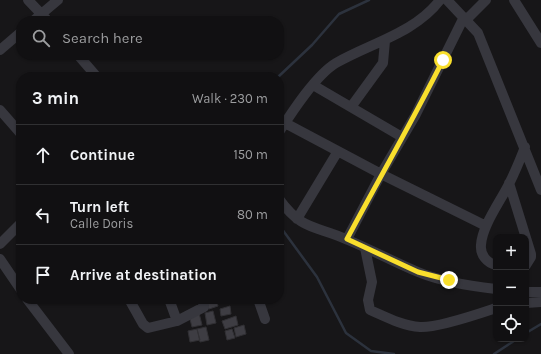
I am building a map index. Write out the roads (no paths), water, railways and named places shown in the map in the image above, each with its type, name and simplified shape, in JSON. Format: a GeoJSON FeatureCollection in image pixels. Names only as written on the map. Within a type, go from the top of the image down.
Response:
{"type":"FeatureCollection","features":[{"type":"Feature","properties":{"kind":"street"},"geometry":{"type":"LineString","coordinates":[[28,0],[44,16]]}},
{"type":"Feature","properties":{"kind":"street"},"geometry":{"type":"LineString","coordinates":[[46,16],[58,0]]}},
{"type":"Feature","properties":{"kind":"street"},"geometry":{"type":"LineString","coordinates":[[440,0],[424,16],[385,41],[335,64],[313,85],[285,123],[381,174],[482,224],[487,224]]}},
{"type":"Feature","properties":{"kind":"street"},"geometry":{"type":"LineString","coordinates":[[447,0],[478,33],[541,190]]}},
{"type":"Feature","properties":{"kind":"street"},"geometry":{"type":"LineString","coordinates":[[347,239],[381,174],[415,116],[465,19],[486,0]]}},
{"type":"Feature","properties":{"kind":"street"},"geometry":{"type":"LineString","coordinates":[[514,0],[541,43]]}},
{"type":"Feature","properties":{"kind":"street"},"geometry":{"type":"LineString","coordinates":[[0,50],[16,36]]}},
{"type":"Feature","properties":{"kind":"street"},"geometry":{"type":"LineString","coordinates":[[352,108],[383,63],[385,41]]}},
{"type":"Feature","properties":{"kind":"street"},"geometry":{"type":"LineString","coordinates":[[82,60],[93,72]]}},
{"type":"Feature","properties":{"kind":"street"},"geometry":{"type":"LineString","coordinates":[[313,85],[402,137]]}},
{"type":"Feature","properties":{"kind":"street"},"geometry":{"type":"LineString","coordinates":[[0,110],[16,128]]}},
{"type":"Feature","properties":{"kind":"street"},"geometry":{"type":"LineString","coordinates":[[493,264],[482,254],[480,244],[487,224],[510,183],[525,148]]}},
{"type":"Feature","properties":{"kind":"street"},"geometry":{"type":"LineString","coordinates":[[297,219],[338,151]]}},
{"type":"Feature","properties":{"kind":"street"},"geometry":{"type":"LineString","coordinates":[[510,183],[526,234]]}},
{"type":"Feature","properties":{"kind":"street"},"geometry":{"type":"LineString","coordinates":[[284,205],[297,219],[312,228],[347,239],[428,276],[493,288]]}},
{"type":"Feature","properties":{"kind":"street"},"geometry":{"type":"LineString","coordinates":[[0,244],[16,228]]}},
{"type":"Feature","properties":{"kind":"street"},"geometry":{"type":"LineString","coordinates":[[529,244],[532,254],[529,260]]}},
{"type":"Feature","properties":{"kind":"street"},"geometry":{"type":"LineString","coordinates":[[365,248],[372,282],[368,300],[370,310],[409,326],[420,327],[434,325],[493,309]]}},
{"type":"Feature","properties":{"kind":"street"},"geometry":{"type":"LineString","coordinates":[[0,259],[16,283]]}},
{"type":"Feature","properties":{"kind":"street"},"geometry":{"type":"LineString","coordinates":[[529,292],[541,292]]}},
{"type":"Feature","properties":{"kind":"street"},"geometry":{"type":"LineString","coordinates":[[529,302],[541,302]]}},
{"type":"Feature","properties":{"kind":"street"},"geometry":{"type":"LineString","coordinates":[[31,304],[69,354]]}},
{"type":"Feature","properties":{"kind":"street"},"geometry":{"type":"LineString","coordinates":[[132,304],[143,324],[148,328],[177,321],[204,307],[203,304]]}},
{"type":"Feature","properties":{"kind":"street"},"geometry":{"type":"LineString","coordinates":[[171,304],[177,321]]}},
{"type":"Feature","properties":{"kind":"street"},"geometry":{"type":"LineString","coordinates":[[260,304],[265,319]]}},
{"type":"Feature","properties":{"kind":"waterway"},"geometry":{"type":"LineString","coordinates":[[283,72],[312,45],[339,14],[369,0]]}},
{"type":"Feature","properties":{"kind":"waterway"},"geometry":{"type":"LineString","coordinates":[[284,232],[317,277],[346,333],[371,351],[394,354]]}},
{"type":"Feature","properties":{"kind":"waterway"},"geometry":{"type":"LineString","coordinates":[[529,331],[541,324]]}},
{"type":"Feature","properties":{"kind":"waterway"},"geometry":{"type":"LineString","coordinates":[[494,354],[512,342]]}}]}
